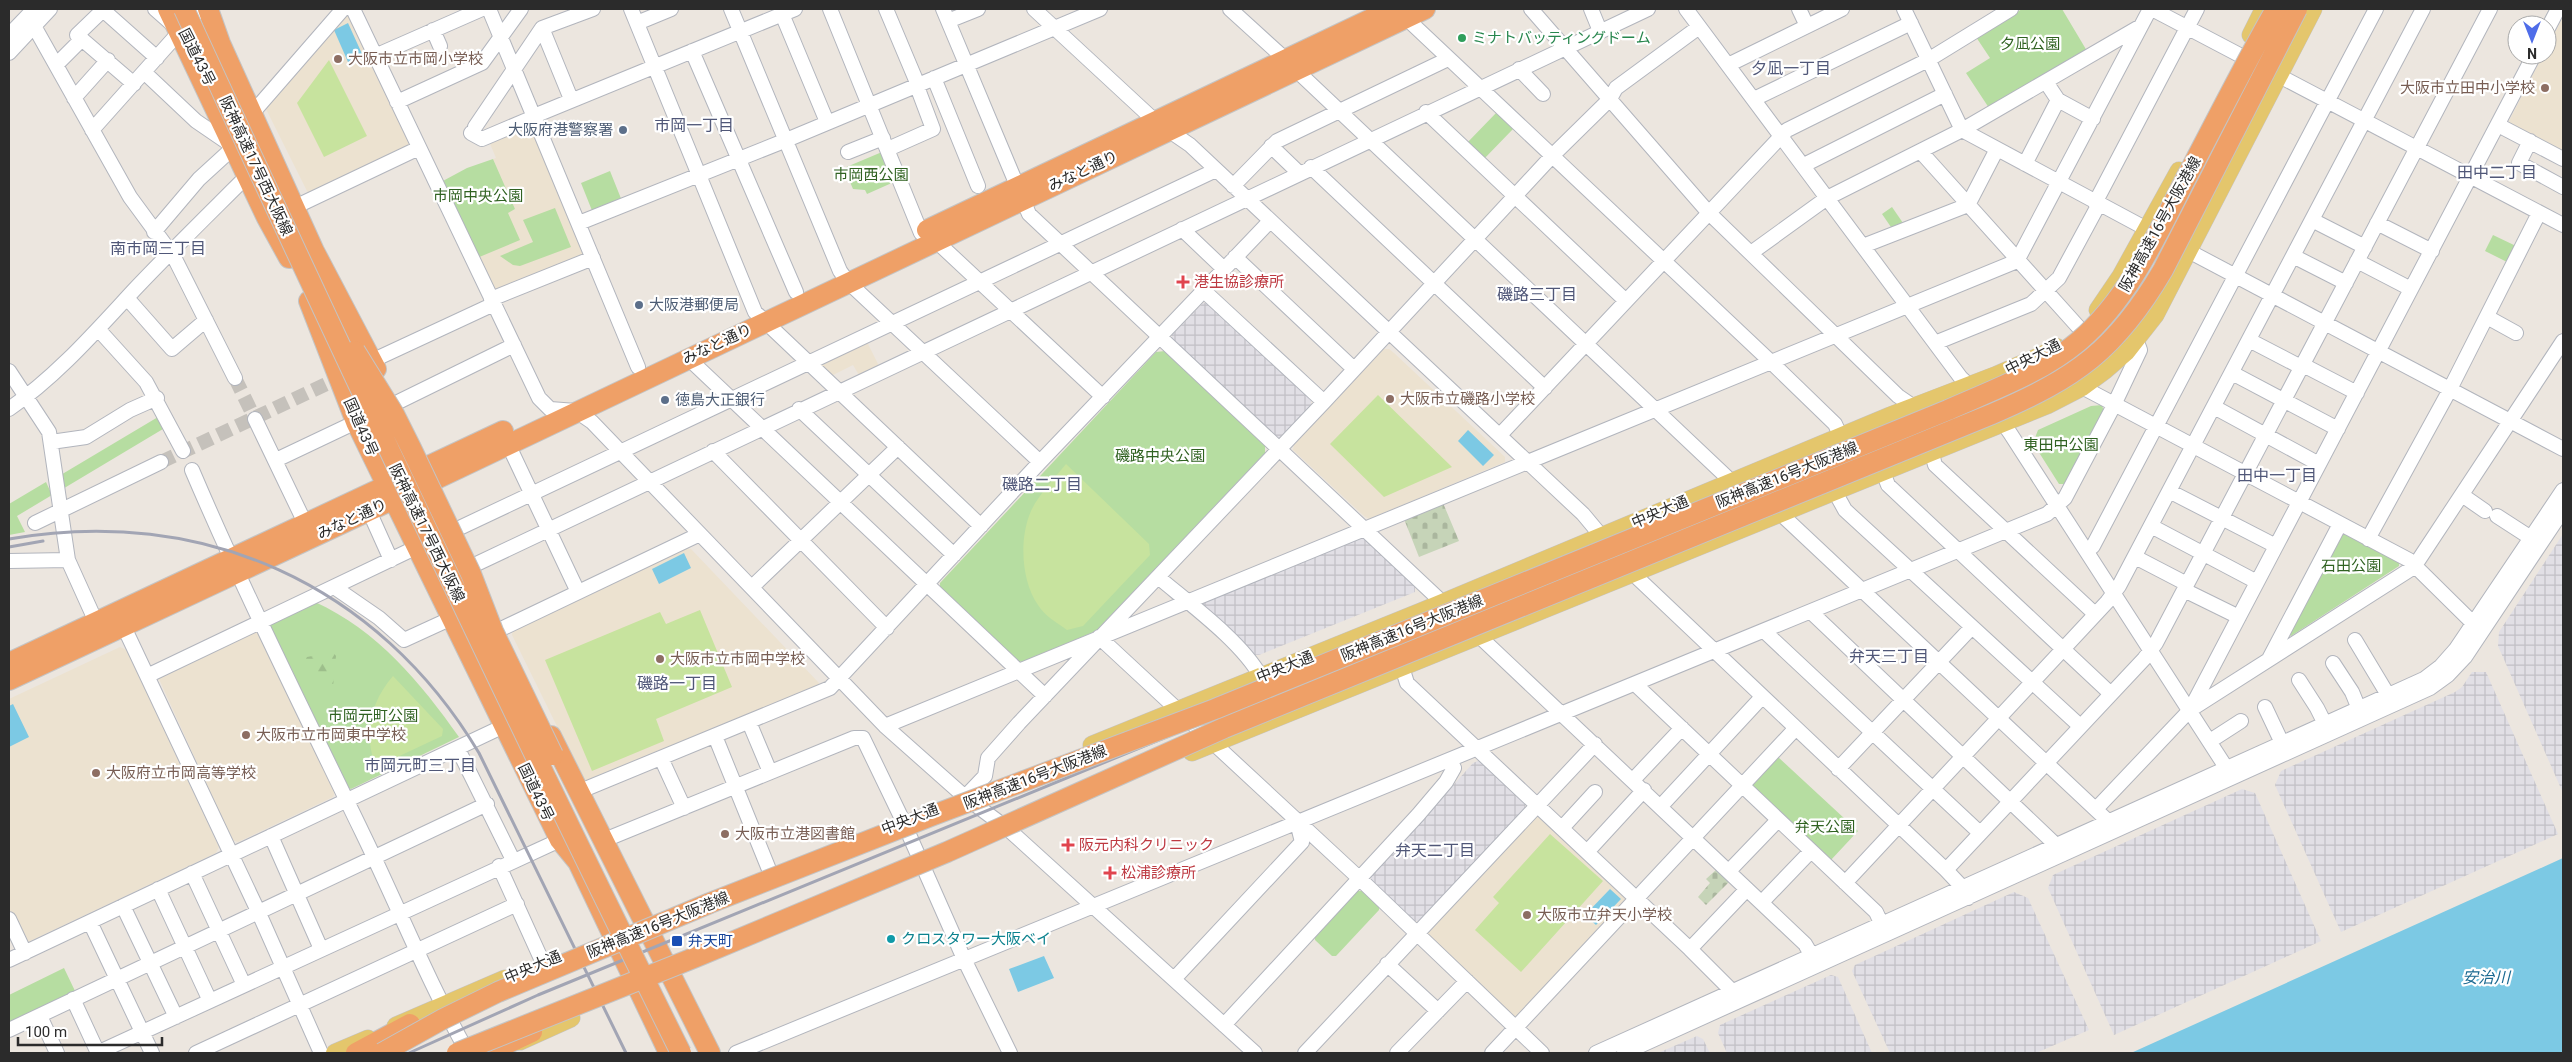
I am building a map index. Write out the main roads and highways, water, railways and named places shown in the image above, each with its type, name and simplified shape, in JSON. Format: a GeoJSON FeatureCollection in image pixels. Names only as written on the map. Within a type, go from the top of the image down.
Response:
{"type":"FeatureCollection","features":[{"type":"Feature","properties":{"kind":"highway"},"geometry":{"type":"LineString","coordinates":[[168,9],[289,258]]}},
{"type":"Feature","properties":{"kind":"highway","name":"国道43号"},"geometry":{"type":"LineString","coordinates":[[172,9],[198,56],[272,216],[320,326],[356,422],[452,618],[563,837]]}},
{"type":"Feature","properties":{"kind":"highway","name":"阪神高速17号西大阪線"},"geometry":{"type":"LineString","coordinates":[[184,9],[336,339],[581,852],[680,1053]]}},
{"type":"Feature","properties":{"kind":"highway","name":"阪神高速17号西大阪線"},"geometry":{"type":"LineString","coordinates":[[199,9],[592,848],[695,1053]]}},
{"type":"Feature","properties":{"kind":"highway"},"geometry":{"type":"LineString","coordinates":[[209,9],[256,109],[297,206]]}},
{"type":"Feature","properties":{"kind":"highway","name":"国道43号"},"geometry":{"type":"LineString","coordinates":[[209,9],[220,43],[297,206],[314,251],[363,356],[394,404],[568,773],[710,1053]]}},
{"type":"Feature","properties":{"kind":"highway","name":"みなと通り"},"geometry":{"type":"LineString","coordinates":[[9,680],[123,625],[233,566],[305,523],[391,492],[550,408],[638,367],[760,317],[1399,13],[1426,9]]}},
{"type":"Feature","properties":{"kind":"highway","name":"阪神高速16号大阪港線"},"geometry":{"type":"LineString","coordinates":[[382,1053],[472,1004],[597,950],[857,845],[1233,702],[1948,410],[2034,371],[2065,352],[2087,334],[2120,296],[2155,238],[2276,9]]}},
{"type":"Feature","properties":{"kind":"highway","name":"阪神高速16号大阪港線"},"geometry":{"type":"LineString","coordinates":[[457,1053],[588,1001],[947,852],[1234,724],[1992,414],[2058,384],[2102,351],[2139,309],[2163,270],[2297,9]]}},
{"type":"Feature","properties":{"kind":"highway","name":"みなと通り"},"geometry":{"type":"LineString","coordinates":[[427,474],[508,444],[688,358],[760,317],[796,292],[844,277]]}},
{"type":"Feature","properties":{"kind":"highway"},"geometry":{"type":"LineString","coordinates":[[336,339],[384,467],[442,587],[474,642],[563,837],[578,862],[637,990],[669,1053]]}},
{"type":"Feature","properties":{"kind":"highway"},"geometry":{"type":"LineString","coordinates":[[363,356],[411,448],[471,574],[493,631],[552,755],[568,773]]}},
{"type":"Feature","properties":{"kind":"highway","name":"みなと通り"},"geometry":{"type":"LineString","coordinates":[[9,663],[96,622],[369,511],[391,492]]}},
{"type":"Feature","properties":{"kind":"highway"},"geometry":{"type":"LineString","coordinates":[[592,895],[602,906],[610,911],[623,907],[625,896],[623,882]]}},
{"type":"Feature","properties":{"kind":"highway"},"geometry":{"type":"LineString","coordinates":[[356,1053],[454,1003],[597,950]]}},
{"type":"Feature","properties":{"kind":"highway"},"geometry":{"type":"LineString","coordinates":[[487,1053],[547,1025],[588,1001]]}},
{"type":"Feature","properties":{"kind":"highway"},"geometry":{"type":"LineString","coordinates":[[680,1053],[678,1047],[680,1034],[695,1023]]}},
{"type":"Feature","properties":{"kind":"main road","name":"中央大通"},"geometry":{"type":"LineString","coordinates":[[335,1053],[441,1006],[611,935],[1178,711],[2043,355],[2081,330],[2100,308],[2147,230],[2264,9]]}},
{"type":"Feature","properties":{"kind":"main road"},"geometry":{"type":"LineString","coordinates":[[493,1053],[546,1028],[922,867],[1105,785],[1215,743],[1781,514],[2003,423],[2082,388],[2126,352],[2154,315],[2313,9]]}},
{"type":"Feature","properties":{"kind":"water"},"geometry":{"type":"Polygon","coordinates":[[[348,23],[363,56],[348,62],[334,30],[348,23]]]}},
{"type":"Feature","properties":{"kind":"water"},"geometry":{"type":"Polygon","coordinates":[[[1468,430],[1494,455],[1483,466],[1458,441],[1468,430]]]}},
{"type":"Feature","properties":{"kind":"water"},"geometry":{"type":"Polygon","coordinates":[[[684,553],[691,568],[659,584],[652,569],[684,553]]]}},
{"type":"Feature","properties":{"kind":"water"},"geometry":{"type":"Polygon","coordinates":[[[13,704],[29,737],[9,747],[9,706],[13,704]]]}},
{"type":"Feature","properties":{"kind":"water","name":"安治川"},"geometry":{"type":"Polygon","coordinates":[[[2563,858],[2563,1053],[2131,1053],[2563,858]]]}},
{"type":"Feature","properties":{"kind":"water"},"geometry":{"type":"Polygon","coordinates":[[[1610,889],[1621,899],[1596,925],[1585,915],[1610,889]]]}},
{"type":"Feature","properties":{"kind":"water"},"geometry":{"type":"Polygon","coordinates":[[[1044,956],[1054,978],[1018,992],[1009,969],[1044,956]]]}},
{"type":"Feature","properties":{"kind":"tunnel"},"geometry":{"type":"LineString","coordinates":[[235,378],[255,419]]}},
{"type":"Feature","properties":{"kind":"tunnel"},"geometry":{"type":"LineString","coordinates":[[161,462],[339,378]]}},
{"type":"Feature","properties":{"kind":"railway"},"geometry":{"type":"LineString","coordinates":[[409,1053],[538,995],[1980,403],[2039,377],[2068,360],[2092,341],[2122,307],[2143,273],[2282,9]]}},
{"type":"Feature","properties":{"kind":"railway"},"geometry":{"type":"LineString","coordinates":[[9,539],[81,532],[150,534],[216,547],[279,570],[337,602],[390,643],[438,694],[479,753],[626,1053]]}},
{"type":"Feature","properties":{"kind":"railway"},"geometry":{"type":"LineString","coordinates":[[9,547],[43,541]]}},
{"type":"Feature","properties":{"kind":"place","name":"ミナトバッティングドーム"},"geometry":{"type":"Point","coordinates":[1462,38]}},
{"type":"Feature","properties":{"kind":"place","name":"大阪市立市岡小学校"},"geometry":{"type":"Point","coordinates":[338,59]}},
{"type":"Feature","properties":{"kind":"place","name":"大阪市立田中小学校"},"geometry":{"type":"Point","coordinates":[2545,88]}},
{"type":"Feature","properties":{"kind":"place","name":"大阪府港警察署"},"geometry":{"type":"Point","coordinates":[623,130]}},
{"type":"Feature","properties":{"kind":"place","name":"港生協診療所"},"geometry":{"type":"Point","coordinates":[1183,282]}},
{"type":"Feature","properties":{"kind":"place","name":"大阪港郵便局"},"geometry":{"type":"Point","coordinates":[639,305]}},
{"type":"Feature","properties":{"kind":"place","name":"大阪市立磯路小学校"},"geometry":{"type":"Point","coordinates":[1390,399]}},
{"type":"Feature","properties":{"kind":"place","name":"徳島大正銀行"},"geometry":{"type":"Point","coordinates":[665,400]}},
{"type":"Feature","properties":{"kind":"place","name":"大阪市立市岡中学校"},"geometry":{"type":"Point","coordinates":[660,659]}},
{"type":"Feature","properties":{"kind":"place","name":"大阪市立市岡東中学校"},"geometry":{"type":"Point","coordinates":[246,735]}},
{"type":"Feature","properties":{"kind":"place","name":"大阪府立市岡高等学校"},"geometry":{"type":"Point","coordinates":[96,773]}},
{"type":"Feature","properties":{"kind":"place","name":"大阪市立港図書館"},"geometry":{"type":"Point","coordinates":[725,834]}},
{"type":"Feature","properties":{"kind":"place","name":"阪元内科クリニック"},"geometry":{"type":"Point","coordinates":[1068,845]}},
{"type":"Feature","properties":{"kind":"place","name":"松浦診療所"},"geometry":{"type":"Point","coordinates":[1110,873]}},
{"type":"Feature","properties":{"kind":"place","name":"大阪市立弁天小学校"},"geometry":{"type":"Point","coordinates":[1527,915]}},
{"type":"Feature","properties":{"kind":"place","name":"クロスタワー大阪ベイ"},"geometry":{"type":"Point","coordinates":[891,939]}},
{"type":"Feature","properties":{"kind":"place","name":"弁天町"},"geometry":{"type":"Point","coordinates":[677,941]}},
{"type":"Feature","properties":{"kind":"district","name":"夕凪一丁目"},"geometry":{"type":"Point","coordinates":[1791,68]}},
{"type":"Feature","properties":{"kind":"district","name":"市岡一丁目"},"geometry":{"type":"Point","coordinates":[694,125]}},
{"type":"Feature","properties":{"kind":"district","name":"田中二丁目"},"geometry":{"type":"Point","coordinates":[2497,172]}},
{"type":"Feature","properties":{"kind":"district","name":"南市岡三丁目"},"geometry":{"type":"Point","coordinates":[158,248]}},
{"type":"Feature","properties":{"kind":"district","name":"磯路三丁目"},"geometry":{"type":"Point","coordinates":[1537,294]}},
{"type":"Feature","properties":{"kind":"district","name":"田中一丁目"},"geometry":{"type":"Point","coordinates":[2277,475]}},
{"type":"Feature","properties":{"kind":"district","name":"磯路二丁目"},"geometry":{"type":"Point","coordinates":[1042,484]}},
{"type":"Feature","properties":{"kind":"district","name":"弁天三丁目"},"geometry":{"type":"Point","coordinates":[1889,656]}},
{"type":"Feature","properties":{"kind":"district","name":"磯路一丁目"},"geometry":{"type":"Point","coordinates":[677,683]}},
{"type":"Feature","properties":{"kind":"district","name":"市岡元町三丁目"},"geometry":{"type":"Point","coordinates":[420,765]}},
{"type":"Feature","properties":{"kind":"district","name":"弁天二丁目"},"geometry":{"type":"Point","coordinates":[1435,850]}},
{"type":"Feature","properties":{"kind":"park label","name":"夕凪公園"},"geometry":{"type":"Point","coordinates":[2030,44]}},
{"type":"Feature","properties":{"kind":"park label","name":"市岡西公園"},"geometry":{"type":"Point","coordinates":[871,175]}},
{"type":"Feature","properties":{"kind":"park label","name":"市岡中央公園"},"geometry":{"type":"Point","coordinates":[478,196]}},
{"type":"Feature","properties":{"kind":"park label","name":"東田中公園"},"geometry":{"type":"Point","coordinates":[2061,445]}},
{"type":"Feature","properties":{"kind":"park label","name":"磯路中央公園"},"geometry":{"type":"Point","coordinates":[1160,456]}},
{"type":"Feature","properties":{"kind":"park label","name":"石田公園"},"geometry":{"type":"Point","coordinates":[2351,566]}},
{"type":"Feature","properties":{"kind":"park label","name":"市岡元町公園"},"geometry":{"type":"Point","coordinates":[373,716]}},
{"type":"Feature","properties":{"kind":"park label","name":"弁天公園"},"geometry":{"type":"Point","coordinates":[1825,827]}}]}
